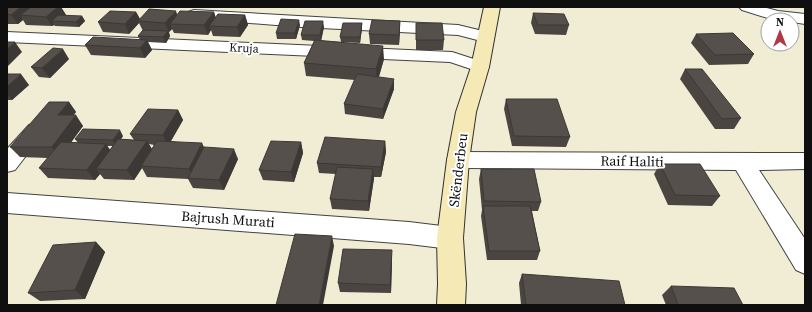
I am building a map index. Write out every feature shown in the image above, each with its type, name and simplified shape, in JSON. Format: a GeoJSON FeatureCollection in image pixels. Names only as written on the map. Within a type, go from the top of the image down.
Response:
{"type":"FeatureCollection","features":[{"type":"Feature","properties":{"kind":"main road","name":"Skënderbeu"},"geometry":{"type":"LineString","coordinates":[[451,305],[452,284],[450,238],[458,160],[466,112],[480,67],[492,7]]}},
{"type":"Feature","properties":{"kind":"street"},"geometry":{"type":"LineString","coordinates":[[747,7],[777,16],[805,19]]}},
{"type":"Feature","properties":{"kind":"street"},"geometry":{"type":"LineString","coordinates":[[194,14],[301,22],[458,30],[485,37]]}},
{"type":"Feature","properties":{"kind":"street","name":"Kruja"},"geometry":{"type":"LineString","coordinates":[[7,37],[452,57],[480,67]]}},
{"type":"Feature","properties":{"kind":"street"},"geometry":{"type":"LineString","coordinates":[[7,164],[50,113]]}},
{"type":"Feature","properties":{"kind":"street","name":"Raif Haliti"},"geometry":{"type":"LineString","coordinates":[[458,160],[805,161]]}},
{"type":"Feature","properties":{"kind":"street"},"geometry":{"type":"LineString","coordinates":[[742,162],[805,262]]}},
{"type":"Feature","properties":{"kind":"street","name":"Bajrush Murati"},"geometry":{"type":"LineString","coordinates":[[7,203],[409,233],[450,238]]}},
{"type":"Feature","properties":{"kind":"shaded area"},"geometry":{"type":"Polygon","coordinates":[[[7,7],[805,7],[805,305],[7,305],[7,7]]]}},
{"type":"Feature","properties":{"kind":"building"},"geometry":{"type":"Polygon","coordinates":[[[7,7],[21,7],[11,15],[7,14],[7,7]]]}},
{"type":"Feature","properties":{"kind":"building"},"geometry":{"type":"Polygon","coordinates":[[[31,7],[58,7],[46,17],[20,15],[31,7]]]}},
{"type":"Feature","properties":{"kind":"building"},"geometry":{"type":"Polygon","coordinates":[[[149,9],[176,11],[165,23],[138,21],[149,9]]]}},
{"type":"Feature","properties":{"kind":"building"},"geometry":{"type":"Polygon","coordinates":[[[110,11],[136,12],[125,24],[98,22],[110,11]]]}},
{"type":"Feature","properties":{"kind":"building"},"geometry":{"type":"Polygon","coordinates":[[[180,11],[214,12],[204,25],[170,24],[180,11]]]}},
{"type":"Feature","properties":{"kind":"building"},"geometry":{"type":"Polygon","coordinates":[[[533,13],[564,14],[569,25],[538,25],[533,13]]]}},
{"type":"Feature","properties":{"kind":"building"},"geometry":{"type":"Polygon","coordinates":[[[218,14],[245,15],[237,27],[209,26],[218,14]]]}},
{"type":"Feature","properties":{"kind":"building"},"geometry":{"type":"Polygon","coordinates":[[[58,15],[82,16],[76,22],[52,21],[58,15]]]}},
{"type":"Feature","properties":{"kind":"building"},"geometry":{"type":"Polygon","coordinates":[[[281,19],[299,20],[295,33],[276,33],[281,19]]]}},
{"type":"Feature","properties":{"kind":"building"},"geometry":{"type":"Polygon","coordinates":[[[372,20],[400,21],[399,35],[369,34],[372,20]]]}},
{"type":"Feature","properties":{"kind":"building"},"geometry":{"type":"Polygon","coordinates":[[[305,21],[323,21],[320,35],[301,35],[305,21]]]}},
{"type":"Feature","properties":{"kind":"building"},"geometry":{"type":"Polygon","coordinates":[[[343,23],[362,23],[360,37],[340,37],[343,23]]]}},
{"type":"Feature","properties":{"kind":"building"},"geometry":{"type":"Polygon","coordinates":[[[416,23],[442,23],[444,40],[416,40],[416,23]]]}},
{"type":"Feature","properties":{"kind":"building"},"geometry":{"type":"Polygon","coordinates":[[[143,30],[168,31],[163,37],[138,36],[143,30]]]}},
{"type":"Feature","properties":{"kind":"building"},"geometry":{"type":"Polygon","coordinates":[[[733,33],[754,54],[715,55],[696,34],[733,33]]]}},
{"type":"Feature","properties":{"kind":"building"},"geometry":{"type":"Polygon","coordinates":[[[93,37],[147,40],[140,48],[85,45],[93,37]]]}},
{"type":"Feature","properties":{"kind":"building"},"geometry":{"type":"Polygon","coordinates":[[[315,40],[383,46],[376,69],[304,63],[315,40]]]}},
{"type":"Feature","properties":{"kind":"building"},"geometry":{"type":"Polygon","coordinates":[[[7,42],[15,42],[7,49],[7,42]]]}},
{"type":"Feature","properties":{"kind":"building"},"geometry":{"type":"Polygon","coordinates":[[[53,48],[63,49],[42,68],[31,67],[53,48]]]}},
{"type":"Feature","properties":{"kind":"building"},"geometry":{"type":"Polygon","coordinates":[[[685,69],[702,69],[741,118],[722,119],[685,69]]]}},
{"type":"Feature","properties":{"kind":"building"},"geometry":{"type":"Polygon","coordinates":[[[7,74],[21,74],[7,87],[7,74]]]}},
{"type":"Feature","properties":{"kind":"building"},"geometry":{"type":"Polygon","coordinates":[[[357,74],[394,79],[383,109],[344,104],[357,74]]]}},
{"type":"Feature","properties":{"kind":"building"},"geometry":{"type":"Polygon","coordinates":[[[506,99],[557,99],[570,137],[514,136],[506,99]]]}},
{"type":"Feature","properties":{"kind":"building"},"geometry":{"type":"Polygon","coordinates":[[[49,102],[69,102],[58,115],[76,115],[52,147],[10,147],[49,102]]]}},
{"type":"Feature","properties":{"kind":"building"},"geometry":{"type":"Polygon","coordinates":[[[148,109],[178,110],[163,135],[130,134],[148,109]]]}},
{"type":"Feature","properties":{"kind":"building"},"geometry":{"type":"Polygon","coordinates":[[[83,129],[120,130],[113,140],[75,139],[83,129]]]}},
{"type":"Feature","properties":{"kind":"building"},"geometry":{"type":"Polygon","coordinates":[[[325,137],[385,141],[381,167],[317,163],[325,137]]]}},
{"type":"Feature","properties":{"kind":"building"},"geometry":{"type":"Polygon","coordinates":[[[118,139],[147,141],[127,170],[96,169],[118,139]]]}},
{"type":"Feature","properties":{"kind":"building"},"geometry":{"type":"Polygon","coordinates":[[[157,141],[202,143],[189,169],[141,166],[157,141]]]}},
{"type":"Feature","properties":{"kind":"building"},"geometry":{"type":"Polygon","coordinates":[[[271,141],[301,142],[291,172],[259,170],[271,141]]]}},
{"type":"Feature","properties":{"kind":"building"},"geometry":{"type":"Polygon","coordinates":[[[61,142],[106,144],[87,170],[39,168],[61,142]]]}},
{"type":"Feature","properties":{"kind":"building"},"geometry":{"type":"Polygon","coordinates":[[[204,147],[234,149],[219,180],[188,178],[204,147]]]}},
{"type":"Feature","properties":{"kind":"building"},"geometry":{"type":"Polygon","coordinates":[[[660,164],[700,164],[720,196],[675,195],[660,164]]]}},
{"type":"Feature","properties":{"kind":"building"},"geometry":{"type":"Polygon","coordinates":[[[337,167],[373,169],[368,201],[330,199],[337,167]]]}},
{"type":"Feature","properties":{"kind":"building"},"geometry":{"type":"Polygon","coordinates":[[[481,169],[534,169],[541,202],[484,201],[481,169]]]}},
{"type":"Feature","properties":{"kind":"building"},"geometry":{"type":"Polygon","coordinates":[[[483,206],[530,206],[540,251],[489,251],[483,206]]]}},
{"type":"Feature","properties":{"kind":"building"},"geometry":{"type":"Polygon","coordinates":[[[295,234],[332,236],[319,305],[276,305],[295,234]]]}},
{"type":"Feature","properties":{"kind":"building"},"geometry":{"type":"Polygon","coordinates":[[[96,242],[75,290],[28,293],[53,245],[96,242]]]}},
{"type":"Feature","properties":{"kind":"building"},"geometry":{"type":"Polygon","coordinates":[[[343,249],[392,250],[390,285],[338,283],[343,249]]]}},
{"type":"Feature","properties":{"kind":"building"},"geometry":{"type":"Polygon","coordinates":[[[522,274],[619,281],[625,305],[526,305],[522,274]]]}},
{"type":"Feature","properties":{"kind":"building"},"geometry":{"type":"Polygon","coordinates":[[[671,286],[734,288],[743,305],[678,305],[671,286]]]}}]}
